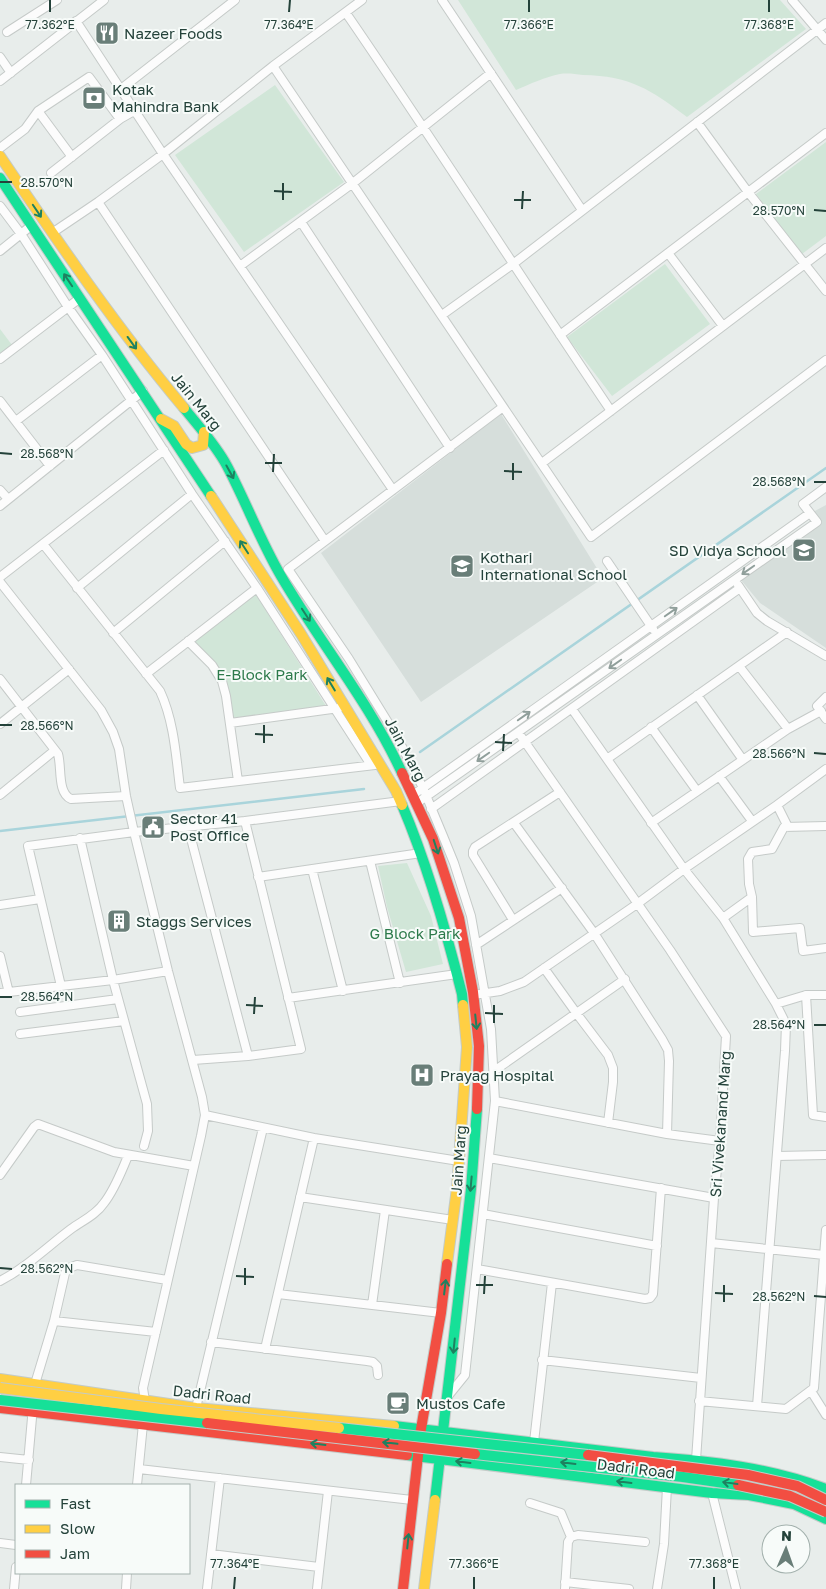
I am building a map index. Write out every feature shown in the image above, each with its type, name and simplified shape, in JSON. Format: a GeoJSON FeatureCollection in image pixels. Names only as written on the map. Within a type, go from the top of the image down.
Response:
{"type":"FeatureCollection","features":[{"type":"Feature","properties":{"kind":"street"},"geometry":{"type":"LineString","coordinates":[[7,32],[44,4],[57,0]]}},
{"type":"Feature","properties":{"kind":"street"},"geometry":{"type":"LineString","coordinates":[[0,81],[104,0]]}},
{"type":"Feature","properties":{"kind":"street"},"geometry":{"type":"LineString","coordinates":[[121,89],[235,0]]}},
{"type":"Feature","properties":{"kind":"street"},"geometry":{"type":"LineString","coordinates":[[52,232],[98,202],[163,154],[273,66],[362,0]]}},
{"type":"Feature","properties":{"kind":"street"},"geometry":{"type":"LineString","coordinates":[[442,0],[582,210]]}},
{"type":"Feature","properties":{"kind":"street"},"geometry":{"type":"LineString","coordinates":[[792,0],[826,40]]}},
{"type":"Feature","properties":{"kind":"street"},"geometry":{"type":"LineString","coordinates":[[346,12],[611,411]]}},
{"type":"Feature","properties":{"kind":"street"},"geometry":{"type":"LineString","coordinates":[[76,21],[163,154],[393,490]]}},
{"type":"Feature","properties":{"kind":"street"},"geometry":{"type":"LineString","coordinates":[[442,315],[513,264],[826,22]]}},
{"type":"Feature","properties":{"kind":"street"},"geometry":{"type":"LineString","coordinates":[[0,57],[11,73]]}},
{"type":"Feature","properties":{"kind":"street"},"geometry":{"type":"LineString","coordinates":[[273,66],[591,537],[826,360]]}},
{"type":"Feature","properties":{"kind":"street"},"geometry":{"type":"LineString","coordinates":[[240,266],[353,183],[491,73]]}},
{"type":"Feature","properties":{"kind":"street"},"geometry":{"type":"LineString","coordinates":[[0,148],[25,129],[38,111],[89,77],[120,119]]}},
{"type":"Feature","properties":{"kind":"street"},"geometry":{"type":"LineString","coordinates":[[38,111],[72,157]]}},
{"type":"Feature","properties":{"kind":"street"},"geometry":{"type":"LineString","coordinates":[[51,173],[120,119],[134,111]]}},
{"type":"Feature","properties":{"kind":"street"},"geometry":{"type":"LineString","coordinates":[[697,122],[748,192],[826,291]]}},
{"type":"Feature","properties":{"kind":"street"},"geometry":{"type":"LineString","coordinates":[[560,335],[826,132]]}},
{"type":"Feature","properties":{"kind":"street","name":"Jain Marg"},"geometry":{"type":"LineString","coordinates":[[0,156],[147,364],[204,432],[226,464],[280,575],[356,691],[418,798],[459,918],[473,995],[479,1046],[477,1099],[471,1189],[424,1589]]}},
{"type":"Feature","properties":{"kind":"street","name":"Jain Marg"},"geometry":{"type":"LineString","coordinates":[[0,179],[143,391],[308,646],[340,707],[401,801],[421,853],[444,923],[462,994],[467,1047],[453,1220],[441,1313],[421,1429],[402,1589]]}},
{"type":"Feature","properties":{"kind":"street"},"geometry":{"type":"LineString","coordinates":[[98,202],[325,541]]}},
{"type":"Feature","properties":{"kind":"street"},"geometry":{"type":"LineString","coordinates":[[0,206],[21,234],[68,307],[102,355],[192,494],[340,707],[230,723]]}},
{"type":"Feature","properties":{"kind":"street"},"geometry":{"type":"LineString","coordinates":[[301,222],[450,448]]}},
{"type":"Feature","properties":{"kind":"street"},"geometry":{"type":"LineString","coordinates":[[0,251],[32,226]]}},
{"type":"Feature","properties":{"kind":"street"},"geometry":{"type":"LineString","coordinates":[[542,463],[826,248]]}},
{"type":"Feature","properties":{"kind":"street"},"geometry":{"type":"LineString","coordinates":[[668,253],[723,326]]}},
{"type":"Feature","properties":{"kind":"street"},"geometry":{"type":"LineString","coordinates":[[0,359],[80,298]]}},
{"type":"Feature","properties":{"kind":"street"},"geometry":{"type":"LineString","coordinates":[[16,421],[102,355]]}},
{"type":"Feature","properties":{"kind":"street"},"geometry":{"type":"LineString","coordinates":[[0,506],[143,391]]}},
{"type":"Feature","properties":{"kind":"street"},"geometry":{"type":"LineString","coordinates":[[0,401],[50,466]]}},
{"type":"Feature","properties":{"kind":"street"},"geometry":{"type":"LineString","coordinates":[[423,788],[386,718],[288,569],[503,407]]}},
{"type":"Feature","properties":{"kind":"street"},"geometry":{"type":"LineString","coordinates":[[160,419],[177,429],[183,440],[190,447],[196,448],[203,445],[204,432]]}},
{"type":"Feature","properties":{"kind":"street"},"geometry":{"type":"LineString","coordinates":[[0,577],[164,450]]}},
{"type":"Feature","properties":{"kind":"street"},"geometry":{"type":"LineString","coordinates":[[418,798],[518,732],[817,522],[803,504],[826,488]]}},
{"type":"Feature","properties":{"kind":"street"},"geometry":{"type":"LineString","coordinates":[[0,490],[8,499]]}},
{"type":"Feature","properties":{"kind":"street"},"geometry":{"type":"LineString","coordinates":[[77,588],[192,494]]}},
{"type":"Feature","properties":{"kind":"street"},"geometry":{"type":"LineString","coordinates":[[418,798],[423,788],[810,513]]}},
{"type":"Feature","properties":{"kind":"street"},"geometry":{"type":"LineString","coordinates":[[114,634],[225,541]]}},
{"type":"Feature","properties":{"kind":"street"},"geometry":{"type":"LineString","coordinates":[[43,544],[160,692],[170,721],[180,788],[376,765]]}},
{"type":"Feature","properties":{"kind":"street"},"geometry":{"type":"LineString","coordinates":[[607,561],[657,635]]}},
{"type":"Feature","properties":{"kind":"street"},"geometry":{"type":"LineString","coordinates":[[729,570],[757,613],[826,656]]}},
{"type":"Feature","properties":{"kind":"street"},"geometry":{"type":"LineString","coordinates":[[0,582],[101,710],[113,732],[120,758],[134,832],[168,971],[202,1097],[205,1115],[142,1388],[145,1401]]}},
{"type":"Feature","properties":{"kind":"street"},"geometry":{"type":"LineString","coordinates":[[146,674],[257,588]]}},
{"type":"Feature","properties":{"kind":"street"},"geometry":{"type":"LineString","coordinates":[[431,809],[740,588]]}},
{"type":"Feature","properties":{"kind":"street"},"geometry":{"type":"LineString","coordinates":[[607,759],[787,632]]}},
{"type":"Feature","properties":{"kind":"street"},"geometry":{"type":"LineString","coordinates":[[308,646],[312,640],[322,639]]}},
{"type":"Feature","properties":{"kind":"street"},"geometry":{"type":"LineString","coordinates":[[188,641],[212,665],[222,681],[226,696],[238,781]]}},
{"type":"Feature","properties":{"kind":"street"},"geometry":{"type":"LineString","coordinates":[[739,666],[788,729]]}},
{"type":"Feature","properties":{"kind":"street"},"geometry":{"type":"LineString","coordinates":[[0,724],[69,669]]}},
{"type":"Feature","properties":{"kind":"street"},"geometry":{"type":"LineString","coordinates":[[0,679],[54,750],[60,762],[63,792],[66,797],[71,799],[126,796]]}},
{"type":"Feature","properties":{"kind":"street"},"geometry":{"type":"LineString","coordinates":[[697,695],[743,760]]}},
{"type":"Feature","properties":{"kind":"street"},"geometry":{"type":"LineString","coordinates":[[826,697],[817,706],[826,719]]}},
{"type":"Feature","properties":{"kind":"street"},"geometry":{"type":"LineString","coordinates":[[572,709],[684,869],[723,918],[776,1004],[786,1024],[757,1406]]}},
{"type":"Feature","properties":{"kind":"street"},"geometry":{"type":"LineString","coordinates":[[651,823],[788,729],[820,711]]}},
{"type":"Feature","properties":{"kind":"street"},"geometry":{"type":"LineString","coordinates":[[651,728],[696,791]]}},
{"type":"Feature","properties":{"kind":"street","name":"Sri Vivekanand Marg"},"geometry":{"type":"LineString","coordinates":[[518,732],[726,1036],[696,1460]]}},
{"type":"Feature","properties":{"kind":"street"},"geometry":{"type":"LineString","coordinates":[[0,795],[54,750]]}},
{"type":"Feature","properties":{"kind":"street"},"geometry":{"type":"LineString","coordinates":[[473,995],[513,988],[524,982],[826,769]]}},
{"type":"Feature","properties":{"kind":"street"},"geometry":{"type":"LineString","coordinates":[[719,776],[752,821]]}},
{"type":"Feature","properties":{"kind":"street"},"geometry":{"type":"LineString","coordinates":[[513,920],[473,855],[474,847],[560,792]]}},
{"type":"Feature","properties":{"kind":"street"},"geometry":{"type":"LineString","coordinates":[[418,798],[431,809],[454,863],[471,916],[491,1029],[494,1072],[494,1101],[489,1158],[465,1375],[448,1396]]}},
{"type":"Feature","properties":{"kind":"street"},"geometry":{"type":"LineString","coordinates":[[60,986],[28,846],[80,838],[245,821],[401,801]]}},
{"type":"Feature","properties":{"kind":"street"},"geometry":{"type":"LineString","coordinates":[[777,805],[788,827]]}},
{"type":"Feature","properties":{"kind":"street"},"geometry":{"type":"LineString","coordinates":[[193,1060],[248,1056],[301,1049],[245,821]]}},
{"type":"Feature","properties":{"kind":"street"},"geometry":{"type":"LineString","coordinates":[[514,823],[594,933],[668,1050],[667,1134]]}},
{"type":"Feature","properties":{"kind":"street"},"geometry":{"type":"LineString","coordinates":[[826,826],[784,827],[772,849],[752,852],[748,859],[753,932],[800,928],[803,951],[826,948]]}},
{"type":"Feature","properties":{"kind":"street"},"geometry":{"type":"LineString","coordinates":[[188,827],[248,1056]]}},
{"type":"Feature","properties":{"kind":"street"},"geometry":{"type":"LineString","coordinates":[[80,838],[113,980],[147,1104],[148,1132],[144,1146]]}},
{"type":"Feature","properties":{"kind":"street"},"geometry":{"type":"LineString","coordinates":[[258,877],[421,853]]}},
{"type":"Feature","properties":{"kind":"street"},"geometry":{"type":"LineString","coordinates":[[370,861],[400,982]]}},
{"type":"Feature","properties":{"kind":"street"},"geometry":{"type":"LineString","coordinates":[[312,869],[343,991]]}},
{"type":"Feature","properties":{"kind":"street"},"geometry":{"type":"LineString","coordinates":[[476,945],[562,888]]}},
{"type":"Feature","properties":{"kind":"street"},"geometry":{"type":"LineString","coordinates":[[723,918],[752,897]]}},
{"type":"Feature","properties":{"kind":"street"},"geometry":{"type":"LineString","coordinates":[[0,905],[40,899]]}},
{"type":"Feature","properties":{"kind":"street"},"geometry":{"type":"LineString","coordinates":[[0,956],[9,993]]}},
{"type":"Feature","properties":{"kind":"street"},"geometry":{"type":"LineString","coordinates":[[544,968],[576,1014],[608,1054],[613,1068],[608,1123]]}},
{"type":"Feature","properties":{"kind":"street"},"geometry":{"type":"LineString","coordinates":[[0,993],[113,980],[168,971]]}},
{"type":"Feature","properties":{"kind":"street"},"geometry":{"type":"LineString","coordinates":[[288,998],[457,974]]}},
{"type":"Feature","properties":{"kind":"street"},"geometry":{"type":"LineString","coordinates":[[494,1072],[624,979]]}},
{"type":"Feature","properties":{"kind":"street"},"geometry":{"type":"LineString","coordinates":[[776,1004],[806,995],[826,995]]}},
{"type":"Feature","properties":{"kind":"street"},"geometry":{"type":"LineString","coordinates":[[806,995],[813,1115],[826,1116]]}},
{"type":"Feature","properties":{"kind":"street"},"geometry":{"type":"LineString","coordinates":[[20,1012],[118,999]]}},
{"type":"Feature","properties":{"kind":"street"},"geometry":{"type":"LineString","coordinates":[[20,1034],[124,1021]]}},
{"type":"Feature","properties":{"kind":"street"},"geometry":{"type":"LineString","coordinates":[[463,1095],[477,1099]]}},
{"type":"Feature","properties":{"kind":"street"},"geometry":{"type":"LineString","coordinates":[[494,1101],[667,1134],[720,1141]]}},
{"type":"Feature","properties":{"kind":"street"},"geometry":{"type":"LineString","coordinates":[[205,1115],[314,1138],[459,1161]]}},
{"type":"Feature","properties":{"kind":"street"},"geometry":{"type":"LineString","coordinates":[[0,1176],[38,1124],[97,1147],[128,1156],[194,1166]]}},
{"type":"Feature","properties":{"kind":"street"},"geometry":{"type":"LineString","coordinates":[[196,1408],[263,1128]]}},
{"type":"Feature","properties":{"kind":"street"},"geometry":{"type":"LineString","coordinates":[[265,1349],[314,1138]]}},
{"type":"Feature","properties":{"kind":"street"},"geometry":{"type":"LineString","coordinates":[[777,1156],[826,1155]]}},
{"type":"Feature","properties":{"kind":"street"},"geometry":{"type":"LineString","coordinates":[[0,1281],[29,1264],[54,1242],[103,1205],[113,1190],[128,1156]]}},
{"type":"Feature","properties":{"kind":"street"},"geometry":{"type":"LineString","coordinates":[[489,1158],[714,1198]]}},
{"type":"Feature","properties":{"kind":"street"},"geometry":{"type":"LineString","coordinates":[[477,1269],[645,1299],[650,1298],[653,1294],[661,1188]]}},
{"type":"Feature","properties":{"kind":"street"},"geometry":{"type":"LineString","coordinates":[[300,1197],[453,1220]]}},
{"type":"Feature","properties":{"kind":"street"},"geometry":{"type":"LineString","coordinates":[[372,1305],[385,1210]]}},
{"type":"Feature","properties":{"kind":"street"},"geometry":{"type":"LineString","coordinates":[[483,1214],[657,1246]]}},
{"type":"Feature","properties":{"kind":"street"},"geometry":{"type":"LineString","coordinates":[[700,1401],[786,1409],[814,1388],[826,1232]]}},
{"type":"Feature","properties":{"kind":"street"},"geometry":{"type":"LineString","coordinates":[[711,1243],[824,1255]]}},
{"type":"Feature","properties":{"kind":"street"},"geometry":{"type":"LineString","coordinates":[[26,1484],[35,1384],[54,1321],[65,1272],[77,1265],[167,1280]]}},
{"type":"Feature","properties":{"kind":"street"},"geometry":{"type":"LineString","coordinates":[[534,1442],[552,1283]]}},
{"type":"Feature","properties":{"kind":"street"},"geometry":{"type":"LineString","coordinates":[[278,1294],[441,1313]]}},
{"type":"Feature","properties":{"kind":"street"},"geometry":{"type":"LineString","coordinates":[[54,1321],[156,1332]]}},
{"type":"Feature","properties":{"kind":"street"},"geometry":{"type":"LineString","coordinates":[[211,1342],[373,1362],[377,1366],[378,1375]]}},
{"type":"Feature","properties":{"kind":"street"},"geometry":{"type":"LineString","coordinates":[[542,1360],[701,1378]]}},
{"type":"Feature","properties":{"kind":"street"},"geometry":{"type":"LineString","coordinates":[[816,1366],[826,1367]]}},
{"type":"Feature","properties":{"kind":"street","name":"Dadri Road"},"geometry":{"type":"LineString","coordinates":[[0,1379],[196,1408],[421,1429],[653,1457],[696,1460],[770,1472],[826,1489]]}},
{"type":"Feature","properties":{"kind":"street"},"geometry":{"type":"LineString","coordinates":[[0,1388],[748,1475],[797,1486],[826,1500]]}},
{"type":"Feature","properties":{"kind":"street"},"geometry":{"type":"LineString","coordinates":[[811,1391],[826,1415]]}},
{"type":"Feature","properties":{"kind":"street"},"geometry":{"type":"LineString","coordinates":[[0,1400],[683,1477],[746,1486],[790,1496],[826,1512]]}},
{"type":"Feature","properties":{"kind":"street"},"geometry":{"type":"LineString","coordinates":[[0,1408],[418,1456]]}},
{"type":"Feature","properties":{"kind":"street"},"geometry":{"type":"LineString","coordinates":[[344,1447],[349,1423]]}},
{"type":"Feature","properties":{"kind":"street"},"geometry":{"type":"LineString","coordinates":[[138,1484],[143,1424]]}},
{"type":"Feature","properties":{"kind":"street","name":"Dadri Road"},"geometry":{"type":"LineString","coordinates":[[418,1456],[749,1496],[794,1504],[826,1519]]}},
{"type":"Feature","properties":{"kind":"street"},"geometry":{"type":"LineString","coordinates":[[0,1457],[29,1460]]}},
{"type":"Feature","properties":{"kind":"street"},"geometry":{"type":"LineString","coordinates":[[648,1485],[644,1481],[643,1468],[653,1457]]}},
{"type":"Feature","properties":{"kind":"street"},"geometry":{"type":"LineString","coordinates":[[139,1469],[412,1500]]}},
{"type":"Feature","properties":{"kind":"street"},"geometry":{"type":"LineString","coordinates":[[749,1496],[754,1490],[772,1490],[774,1484],[770,1472]]}},
{"type":"Feature","properties":{"kind":"street"},"geometry":{"type":"LineString","coordinates":[[207,1589],[220,1478]]}},
{"type":"Feature","properties":{"kind":"street"},"geometry":{"type":"LineString","coordinates":[[657,1589],[664,1544],[667,1487]]}},
{"type":"Feature","properties":{"kind":"street"},"geometry":{"type":"LineString","coordinates":[[317,1589],[328,1491]]}},
{"type":"Feature","properties":{"kind":"street"},"geometry":{"type":"LineString","coordinates":[[712,1493],[736,1589]]}},
{"type":"Feature","properties":{"kind":"street"},"geometry":{"type":"LineString","coordinates":[[530,1503],[561,1513],[571,1537]]}},
{"type":"Feature","properties":{"kind":"street"},"geometry":{"type":"LineString","coordinates":[[629,1589],[565,1586],[568,1542],[571,1537],[578,1535],[645,1542]]}},
{"type":"Feature","properties":{"kind":"street"},"geometry":{"type":"LineString","coordinates":[[0,1543],[15,1545]]}},
{"type":"Feature","properties":{"kind":"street"},"geometry":{"type":"LineString","coordinates":[[211,1554],[319,1568]]}},
{"type":"Feature","properties":{"kind":"street"},"geometry":{"type":"LineString","coordinates":[[14,1589],[15,1574]]}},
{"type":"Feature","properties":{"kind":"street"},"geometry":{"type":"LineString","coordinates":[[126,1589],[127,1574]]}},
{"type":"Feature","properties":{"kind":"shaded area","name":"Kothari International School"},"geometry":{"type":"Polygon","coordinates":[[[501,414],[603,578],[421,702],[321,553],[501,414]]]}},
{"type":"Feature","properties":{"kind":"shaded area","name":"SD Vidya School"},"geometry":{"type":"Polygon","coordinates":[[[826,505],[826,648],[760,603],[741,580],[821,521],[813,512],[826,505]]]}},
{"type":"Feature","properties":{"kind":"green space"},"geometry":{"type":"Polygon","coordinates":[[[458,0],[780,0],[806,29],[687,117],[662,99],[639,86],[614,78],[560,74],[516,90],[458,0]]]}},
{"type":"Feature","properties":{"kind":"green space"},"geometry":{"type":"Polygon","coordinates":[[[275,85],[344,182],[244,252],[175,155],[275,85]]]}},
{"type":"Feature","properties":{"kind":"green space"},"geometry":{"type":"Polygon","coordinates":[[[826,142],[826,236],[802,254],[756,194],[826,142]]]}},
{"type":"Feature","properties":{"kind":"green space"},"geometry":{"type":"Polygon","coordinates":[[[665,264],[710,324],[612,396],[567,337],[665,264]]]}},
{"type":"Feature","properties":{"kind":"green space"},"geometry":{"type":"Polygon","coordinates":[[[0,329],[12,345],[0,355],[0,329]]]}},
{"type":"Feature","properties":{"kind":"green space","name":"E-Block Park"},"geometry":{"type":"Polygon","coordinates":[[[255,593],[326,706],[232,718],[223,677],[194,642],[255,593]]]}},
{"type":"Feature","properties":{"kind":"green space","name":"G Block Park"},"geometry":{"type":"Polygon","coordinates":[[[407,863],[431,916],[443,964],[406,972],[387,907],[378,866],[407,863]]]}},
{"type":"Feature","properties":{"kind":"waterway"},"geometry":{"type":"LineString","coordinates":[[420,752],[826,468]]}},
{"type":"Feature","properties":{"kind":"waterway"},"geometry":{"type":"LineString","coordinates":[[0,831],[364,789]]}},
{"type":"Feature","properties":{"kind":"traffic: fast"},"geometry":{"type":"LineString","coordinates":[[0,178],[211,496]]}},
{"type":"Feature","properties":{"kind":"traffic: fast"},"geometry":{"type":"LineString","coordinates":[[184,408],[223,458],[281,576],[375,722],[402,773]]}},
{"type":"Feature","properties":{"kind":"traffic: fast"},"geometry":{"type":"LineString","coordinates":[[402,805],[436,898],[456,970],[463,1005]]}},
{"type":"Feature","properties":{"kind":"traffic: fast"},"geometry":{"type":"LineString","coordinates":[[435,1500],[471,1189],[477,1109]]}},
{"type":"Feature","properties":{"kind":"traffic: fast"},"geometry":{"type":"LineString","coordinates":[[0,1400],[207,1423]]}},
{"type":"Feature","properties":{"kind":"traffic: fast"},"geometry":{"type":"LineString","coordinates":[[394,1426],[653,1457],[719,1463],[784,1476],[826,1489]]}},
{"type":"Feature","properties":{"kind":"traffic: fast"},"geometry":{"type":"LineString","coordinates":[[339,1428],[588,1455]]}},
{"type":"Feature","properties":{"kind":"traffic: fast"},"geometry":{"type":"LineString","coordinates":[[475,1454],[683,1477],[738,1485]]}},
{"type":"Feature","properties":{"kind":"traffic: fast"},"geometry":{"type":"LineString","coordinates":[[407,1455],[712,1493],[749,1495],[794,1504],[826,1519]]}},
{"type":"Feature","properties":{"kind":"traffic: slow"},"geometry":{"type":"LineString","coordinates":[[0,156],[112,316],[184,408]]}},
{"type":"Feature","properties":{"kind":"traffic: slow"},"geometry":{"type":"LineString","coordinates":[[161,419],[174,426],[186,444],[192,448],[203,445],[204,432]]}},
{"type":"Feature","properties":{"kind":"traffic: slow"},"geometry":{"type":"LineString","coordinates":[[211,496],[301,634],[396,791],[402,805]]}},
{"type":"Feature","properties":{"kind":"traffic: slow"},"geometry":{"type":"LineString","coordinates":[[447,1264],[457,1188],[467,1047],[463,1005]]}},
{"type":"Feature","properties":{"kind":"traffic: slow"},"geometry":{"type":"LineString","coordinates":[[0,1379],[196,1408],[394,1426]]}},
{"type":"Feature","properties":{"kind":"traffic: slow"},"geometry":{"type":"LineString","coordinates":[[0,1388],[161,1409],[339,1428]]}},
{"type":"Feature","properties":{"kind":"traffic: slow"},"geometry":{"type":"LineString","coordinates":[[424,1589],[435,1500]]}},
{"type":"Feature","properties":{"kind":"traffic: jam"},"geometry":{"type":"LineString","coordinates":[[402,773],[433,839],[459,918],[473,992],[479,1046],[477,1109]]}},
{"type":"Feature","properties":{"kind":"traffic: jam"},"geometry":{"type":"LineString","coordinates":[[403,1589],[421,1429],[441,1313],[447,1264]]}},
{"type":"Feature","properties":{"kind":"traffic: jam"},"geometry":{"type":"LineString","coordinates":[[0,1408],[407,1455]]}},
{"type":"Feature","properties":{"kind":"traffic: jam"},"geometry":{"type":"LineString","coordinates":[[207,1423],[475,1454]]}},
{"type":"Feature","properties":{"kind":"traffic: jam"},"geometry":{"type":"LineString","coordinates":[[588,1455],[748,1475],[797,1486],[826,1500]]}},
{"type":"Feature","properties":{"kind":"traffic: jam"},"geometry":{"type":"LineString","coordinates":[[738,1485],[790,1496],[826,1512]]}},
{"type":"Feature","properties":{"kind":"place","name":"Nazeer Foods"},"geometry":{"type":"Point","coordinates":[107,33]}},
{"type":"Feature","properties":{"kind":"place","name":"Kotak Mahindra Bank"},"geometry":{"type":"Point","coordinates":[94,98]}},
{"type":"Feature","properties":{"kind":"place","name":"SD Vidya School"},"geometry":{"type":"Point","coordinates":[804,550]}},
{"type":"Feature","properties":{"kind":"place","name":"Kothari International School"},"geometry":{"type":"Point","coordinates":[462,566]}},
{"type":"Feature","properties":{"kind":"place","name":"Sector 41 Post Office"},"geometry":{"type":"Point","coordinates":[153,827]}},
{"type":"Feature","properties":{"kind":"place","name":"Staggs Services"},"geometry":{"type":"Point","coordinates":[119,921]}},
{"type":"Feature","properties":{"kind":"place","name":"Prayag Hospital"},"geometry":{"type":"Point","coordinates":[422,1075]}},
{"type":"Feature","properties":{"kind":"place","name":"Mustos Cafe"},"geometry":{"type":"Point","coordinates":[398,1403]}}]}
